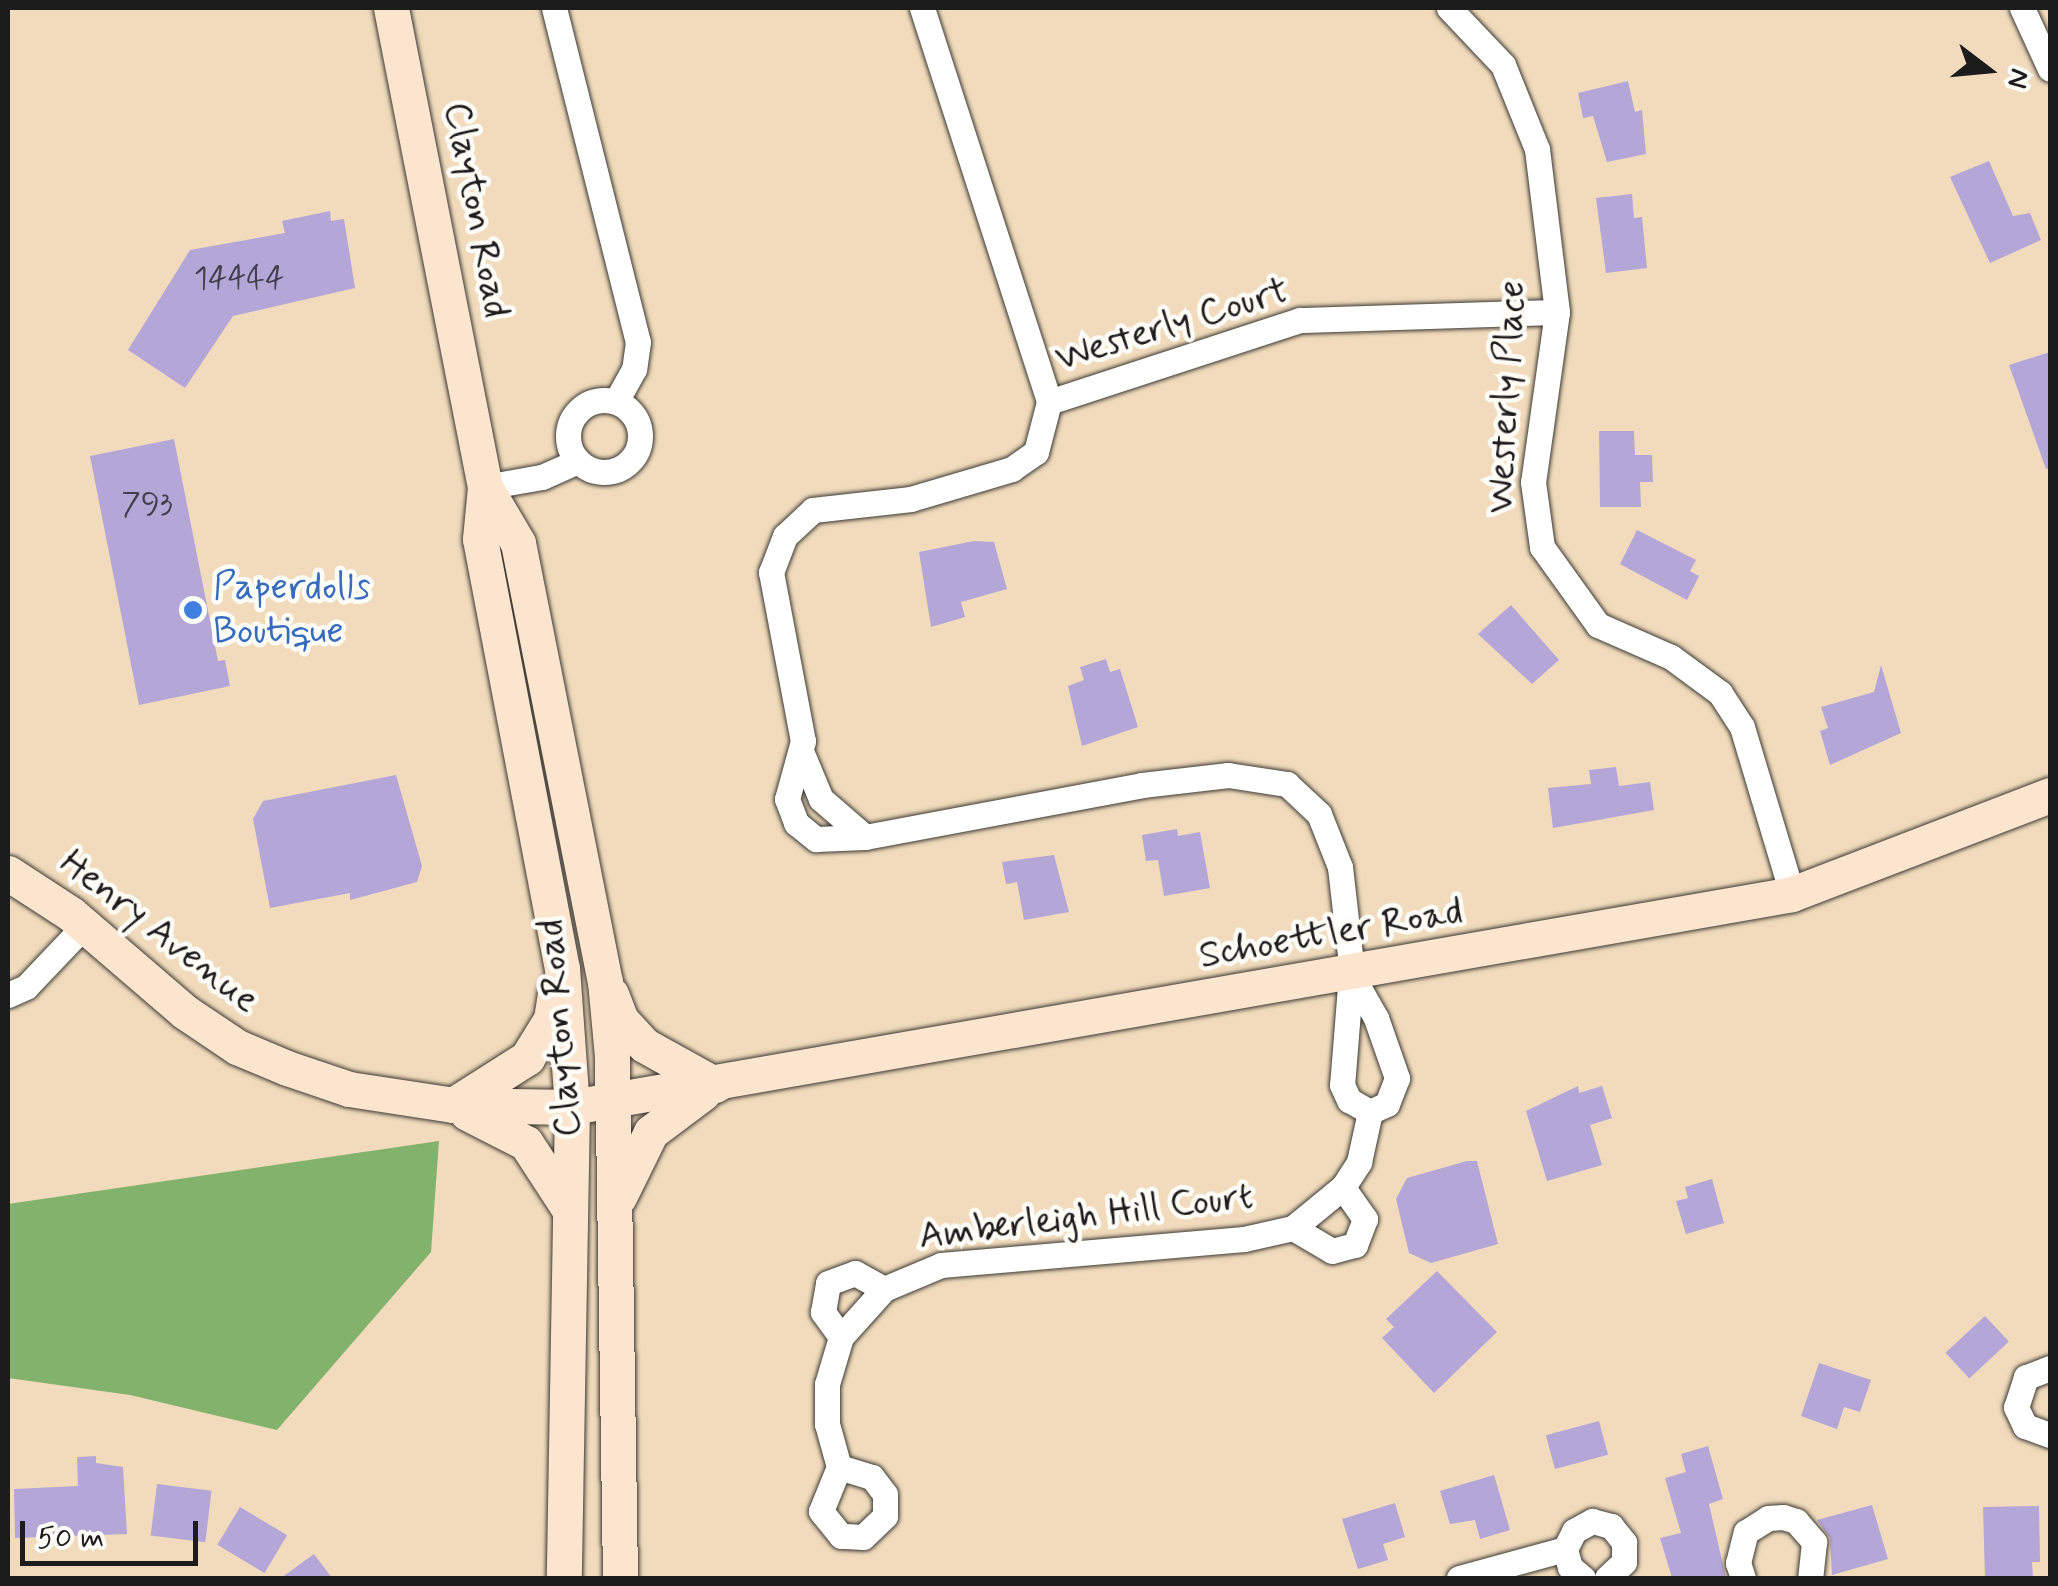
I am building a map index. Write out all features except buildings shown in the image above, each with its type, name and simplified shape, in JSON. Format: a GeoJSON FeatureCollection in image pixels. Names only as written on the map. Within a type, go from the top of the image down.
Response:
{"type":"FeatureCollection","features":[{"type":"Feature","properties":{"kind":"main road","name":"Clayton Road"},"geometry":{"type":"LineString","coordinates":[[390,8],[485,488],[480,539],[562,968],[572,1107],[564,1578]]}},
{"type":"Feature","properties":{"kind":"main road","name":"Clayton Road"},"geometry":{"type":"LineString","coordinates":[[485,488],[518,543],[605,980],[612,1104],[620,1578]]}},
{"type":"Feature","properties":{"kind":"main road","name":"Schoettler Road"},"geometry":{"type":"LineString","coordinates":[[612,1104],[1792,894],[2050,796]]}},
{"type":"Feature","properties":{"kind":"main road","name":"Henry Avenue"},"geometry":{"type":"LineString","coordinates":[[8,872],[85,925],[237,1047],[348,1088],[453,1105],[612,1104]]}},
{"type":"Feature","properties":{"kind":"main road"},"geometry":{"type":"LineString","coordinates":[[453,1105],[527,1058],[551,1020],[562,968]]}},
{"type":"Feature","properties":{"kind":"main road"},"geometry":{"type":"LineString","coordinates":[[605,980],[621,1020],[644,1045],[716,1085],[651,1132],[614,1207]]}},
{"type":"Feature","properties":{"kind":"main road"},"geometry":{"type":"LineString","coordinates":[[453,1105],[526,1143],[569,1209]]}},
{"type":"Feature","properties":{"kind":"street"},"geometry":{"type":"LineString","coordinates":[[554,8],[638,342],[634,370],[616,401]]}},
{"type":"Feature","properties":{"kind":"street"},"geometry":{"type":"LineString","coordinates":[[922,8],[1049,402],[1036,452],[1012,469],[910,498],[812,510],[784,536],[771,572],[801,750],[787,799],[796,822],[816,840],[864,837],[1142,785],[1228,775],[1287,784],[1318,814],[1340,867],[1352,973],[1342,1085],[1349,1100],[1370,1112]]}},
{"type":"Feature","properties":{"kind":"street","name":"Westerly Place"},"geometry":{"type":"LineString","coordinates":[[1450,8],[1503,65],[1524,106],[1536,149],[1556,312],[1533,482],[1542,547],[1598,625],[1671,657],[1720,693],[1742,727],[1792,894]]}},
{"type":"Feature","properties":{"kind":"street"},"geometry":{"type":"LineString","coordinates":[[2022,8],[2050,69]]}},
{"type":"Feature","properties":{"kind":"street","name":"Westerly Court"},"geometry":{"type":"LineString","coordinates":[[1049,402],[1300,320],[1556,312]]}},
{"type":"Feature","properties":{"kind":"street"},"geometry":{"type":"LineString","coordinates":[[485,488],[542,477],[578,461],[610,472],[637,450],[634,416],[616,401],[592,401],[574,416],[568,439],[578,461]]}},
{"type":"Feature","properties":{"kind":"street"},"geometry":{"type":"LineString","coordinates":[[8,995],[26,987],[85,925]]}},
{"type":"Feature","properties":{"kind":"street","name":"Amberleigh Hill Court"},"geometry":{"type":"LineString","coordinates":[[839,1467],[827,1424],[827,1384],[841,1338],[884,1289],[940,1265],[1244,1239],[1294,1228],[1344,1187],[1359,1162],[1370,1112],[1386,1104],[1397,1078],[1376,1018],[1352,973]]}},
{"type":"Feature","properties":{"kind":"street"},"geometry":{"type":"LineString","coordinates":[[1294,1228],[1332,1251],[1355,1246],[1365,1219],[1344,1187]]}},
{"type":"Feature","properties":{"kind":"street"},"geometry":{"type":"LineString","coordinates":[[841,1338],[823,1312],[828,1283],[855,1273],[884,1289]]}},
{"type":"Feature","properties":{"kind":"street"},"geometry":{"type":"LineString","coordinates":[[2050,1368],[2026,1377],[2016,1407],[2025,1426],[2050,1435]]}},
{"type":"Feature","properties":{"kind":"street"},"geometry":{"type":"LineString","coordinates":[[1743,1578],[1738,1563],[1746,1532],[1768,1518],[1783,1517],[1814,1542],[1810,1578]]}},
{"type":"Feature","properties":{"kind":"street"},"geometry":{"type":"LineString","coordinates":[[1459,1578],[1565,1549],[1582,1524],[1611,1526],[1626,1552],[1607,1578]]}},
{"type":"Feature","properties":{"kind":"street"},"geometry":{"type":"LineString","coordinates":[[1565,1549],[1570,1566],[1582,1578]]}},
{"type":"Feature","properties":{"kind":"green space"},"geometry":{"type":"Polygon","coordinates":[[[439,1141],[431,1252],[277,1430],[130,1395],[8,1378],[8,1204],[439,1141]]]}},
{"type":"Feature","properties":{"kind":"place","name":"Paperdolls Boutique"},"geometry":{"type":"Point","coordinates":[193,610]}}]}
